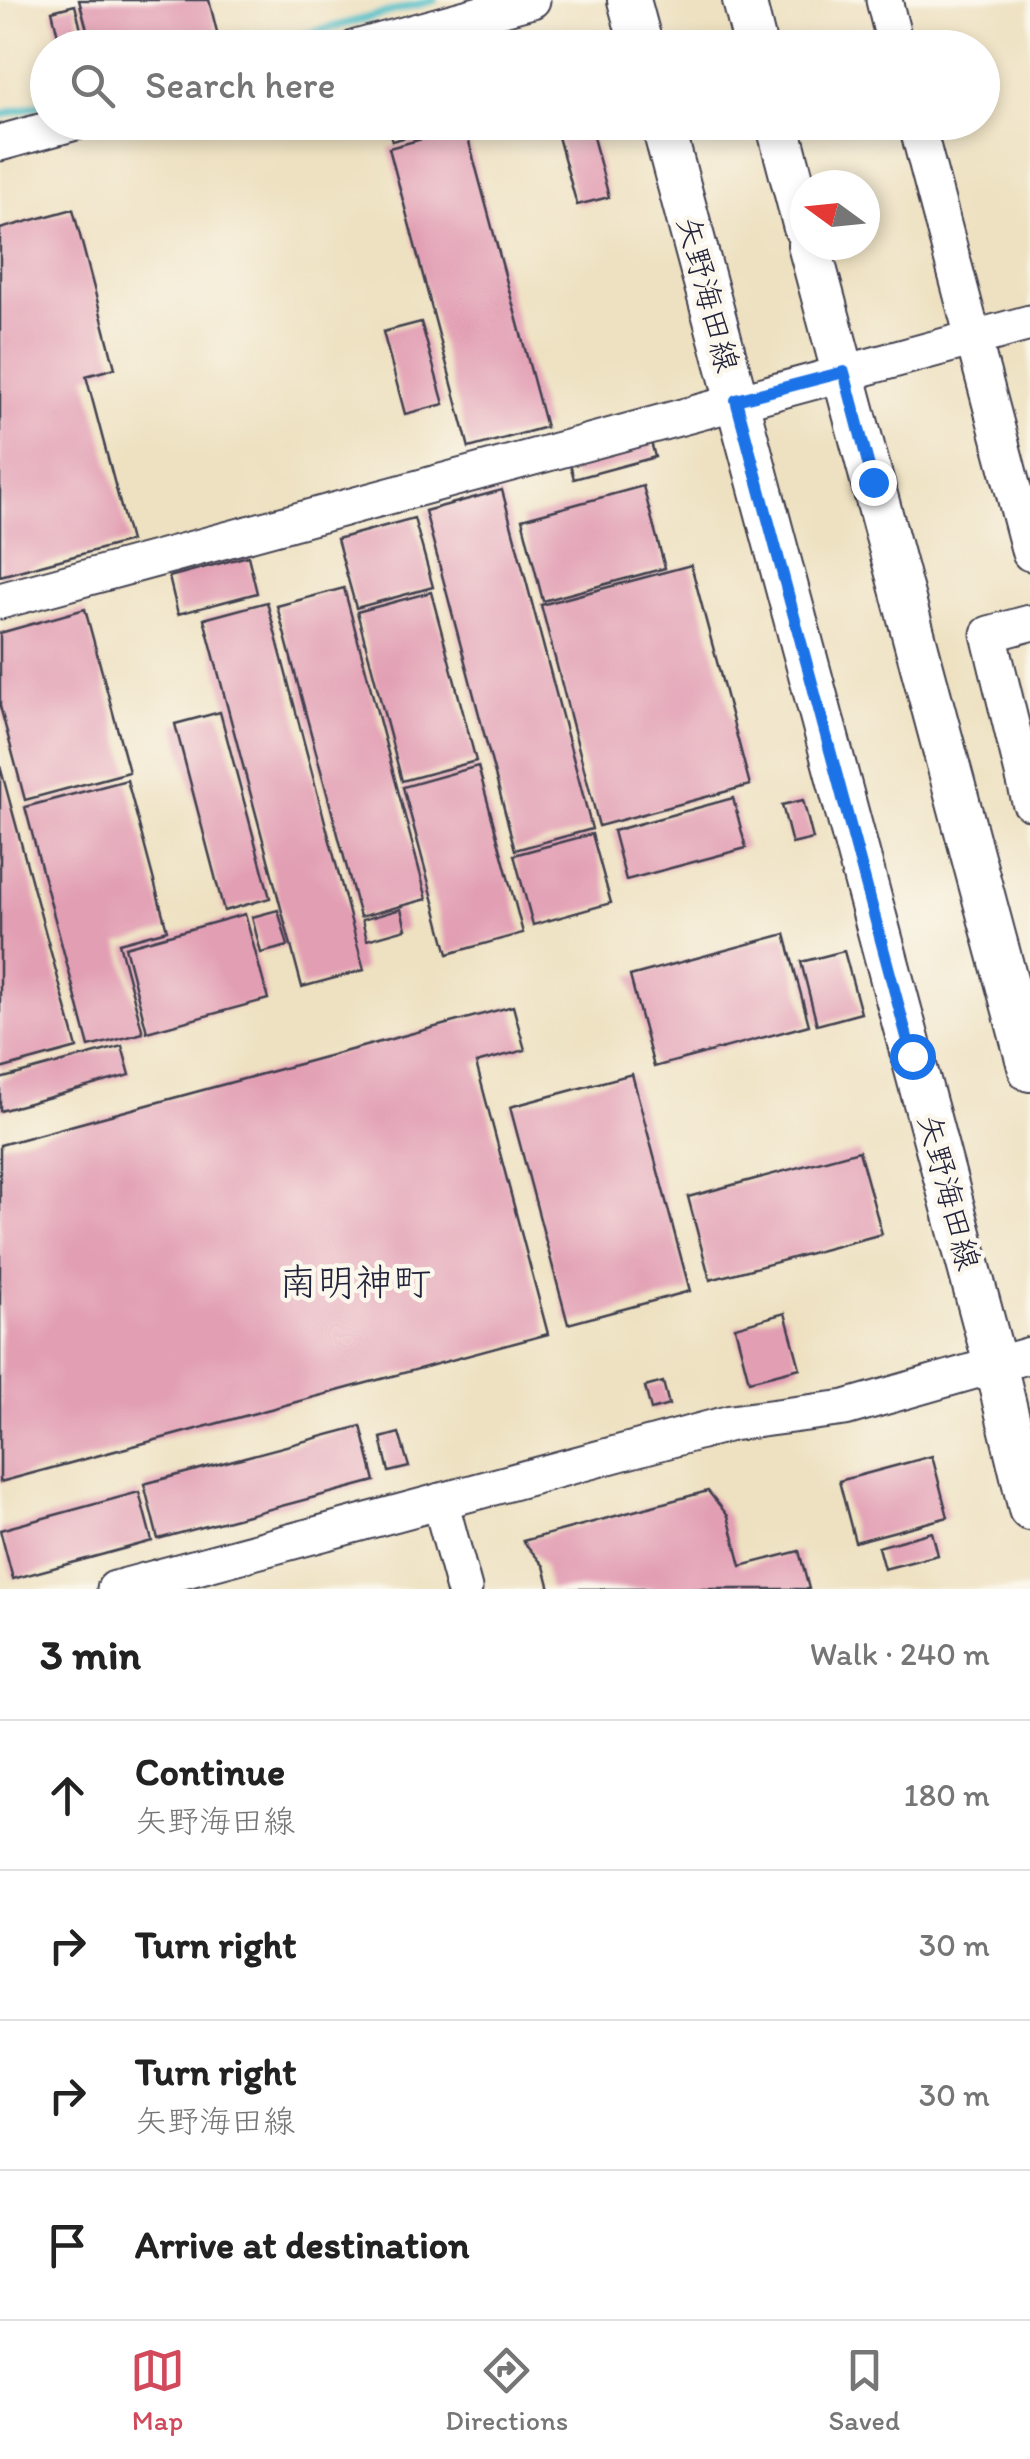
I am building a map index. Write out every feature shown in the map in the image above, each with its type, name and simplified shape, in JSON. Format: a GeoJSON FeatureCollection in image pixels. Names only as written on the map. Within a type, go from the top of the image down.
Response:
{"type":"FeatureCollection","features":[{"type":"Feature","properties":{"kind":"main road"},"geometry":{"type":"LineString","coordinates":[[629,0],[637,30]]}},
{"type":"Feature","properties":{"kind":"main road"},"geometry":{"type":"LineString","coordinates":[[744,0],[752,30]]}},
{"type":"Feature","properties":{"kind":"main road","name":"矢野海田線"},"geometry":{"type":"LineString","coordinates":[[667,140],[736,400],[1012,1360],[1030,1509]]}},
{"type":"Feature","properties":{"kind":"main road"},"geometry":{"type":"LineString","coordinates":[[781,140],[790,173]]}},
{"type":"Feature","properties":{"kind":"main road"},"geometry":{"type":"LineString","coordinates":[[814,260],[1030,1070]]}},
{"type":"Feature","properties":{"kind":"street"},"geometry":{"type":"LineString","coordinates":[[422,30],[532,0]]}},
{"type":"Feature","properties":{"kind":"street"},"geometry":{"type":"LineString","coordinates":[[884,0],[892,30]]}},
{"type":"Feature","properties":{"kind":"street"},"geometry":{"type":"LineString","coordinates":[[0,143],[30,135]]}},
{"type":"Feature","properties":{"kind":"street"},"geometry":{"type":"LineString","coordinates":[[921,140],[1030,553]]}},
{"type":"Feature","properties":{"kind":"street"},"geometry":{"type":"LineString","coordinates":[[0,600],[1030,324]]}},
{"type":"Feature","properties":{"kind":"street"},"geometry":{"type":"LineString","coordinates":[[1030,623],[990,634],[1030,802]]}},
{"type":"Feature","properties":{"kind":"street"},"geometry":{"type":"LineString","coordinates":[[116,1589],[732,1423],[845,1408],[1012,1360]]}},
{"type":"Feature","properties":{"kind":"street"},"geometry":{"type":"LineString","coordinates":[[440,1502],[464,1589]]}},
{"type":"Feature","properties":{"kind":"building"},"geometry":{"type":"Polygon","coordinates":[[[79,0],[209,0],[216,30],[87,30],[79,0]]]}},
{"type":"Feature","properties":{"kind":"building"},"geometry":{"type":"Polygon","coordinates":[[[75,5],[81,30],[57,30],[52,11],[75,5]]]}},
{"type":"Feature","properties":{"kind":"building"},"geometry":{"type":"Polygon","coordinates":[[[418,140],[469,140],[546,427],[469,448],[389,148],[418,140]]]}},
{"type":"Feature","properties":{"kind":"building"},"geometry":{"type":"Polygon","coordinates":[[[559,140],[594,140],[609,197],[577,205],[559,140]]]}},
{"type":"Feature","properties":{"kind":"building"},"geometry":{"type":"Polygon","coordinates":[[[73,209],[115,368],[86,376],[130,541],[0,576],[0,229],[73,209]]]}},
{"type":"Feature","properties":{"kind":"building"},"geometry":{"type":"Polygon","coordinates":[[[421,322],[444,404],[405,414],[383,332],[421,322]]]}},
{"type":"Feature","properties":{"kind":"building"},"geometry":{"type":"Polygon","coordinates":[[[651,442],[655,457],[574,479],[570,464],[651,442]]]}},
{"type":"Feature","properties":{"kind":"building"},"geometry":{"type":"Polygon","coordinates":[[[643,486],[665,568],[543,601],[522,519],[643,486]]]}},
{"type":"Feature","properties":{"kind":"building"},"geometry":{"type":"Polygon","coordinates":[[[502,490],[592,829],[515,850],[425,511],[502,490]]]}},
{"type":"Feature","properties":{"kind":"building"},"geometry":{"type":"Polygon","coordinates":[[[414,518],[433,587],[356,608],[337,539],[414,518]]]}},
{"type":"Feature","properties":{"kind":"building"},"geometry":{"type":"Polygon","coordinates":[[[248,556],[257,593],[178,614],[169,577],[248,556]]]}},
{"type":"Feature","properties":{"kind":"building"},"geometry":{"type":"Polygon","coordinates":[[[691,565],[750,785],[599,826],[541,605],[691,565]]]}},
{"type":"Feature","properties":{"kind":"building"},"geometry":{"type":"Polygon","coordinates":[[[344,588],[427,899],[360,917],[277,606],[344,588]]]}},
{"type":"Feature","properties":{"kind":"building"},"geometry":{"type":"Polygon","coordinates":[[[431,592],[476,761],[402,781],[357,612],[431,592]]]}},
{"type":"Feature","properties":{"kind":"building"},"geometry":{"type":"Polygon","coordinates":[[[267,602],[364,970],[302,987],[204,619],[267,602]]]}},
{"type":"Feature","properties":{"kind":"building"},"geometry":{"type":"Polygon","coordinates":[[[85,609],[129,772],[25,800],[0,706],[0,633],[85,609]]]}},
{"type":"Feature","properties":{"kind":"building"},"geometry":{"type":"Polygon","coordinates":[[[220,712],[270,898],[224,911],[175,724],[220,712]]]}},
{"type":"Feature","properties":{"kind":"building"},"geometry":{"type":"Polygon","coordinates":[[[0,766],[77,1048],[0,1069],[0,766]]]}},
{"type":"Feature","properties":{"kind":"building"},"geometry":{"type":"Polygon","coordinates":[[[478,766],[523,933],[448,954],[403,787],[478,766]]]}},
{"type":"Feature","properties":{"kind":"building"},"geometry":{"type":"Polygon","coordinates":[[[127,780],[167,930],[119,943],[143,1033],[89,1047],[25,807],[127,780]]]}},
{"type":"Feature","properties":{"kind":"building"},"geometry":{"type":"Polygon","coordinates":[[[733,798],[746,848],[626,880],[613,831],[733,798]]]}},
{"type":"Feature","properties":{"kind":"building"},"geometry":{"type":"Polygon","coordinates":[[[803,800],[813,839],[792,844],[782,805],[803,800]]]}},
{"type":"Feature","properties":{"kind":"building"},"geometry":{"type":"Polygon","coordinates":[[[592,834],[611,903],[533,925],[514,855],[592,834]]]}},
{"type":"Feature","properties":{"kind":"building"},"geometry":{"type":"Polygon","coordinates":[[[401,909],[406,929],[367,940],[362,920],[401,909]]]}},
{"type":"Feature","properties":{"kind":"building"},"geometry":{"type":"Polygon","coordinates":[[[278,910],[288,946],[261,953],[252,917],[278,910]]]}},
{"type":"Feature","properties":{"kind":"building"},"geometry":{"type":"Polygon","coordinates":[[[245,914],[268,999],[147,1032],[125,947],[245,914]]]}},
{"type":"Feature","properties":{"kind":"building"},"geometry":{"type":"Polygon","coordinates":[[[785,934],[809,1025],[654,1067],[630,976],[785,934]]]}},
{"type":"Feature","properties":{"kind":"building"},"geometry":{"type":"Polygon","coordinates":[[[844,951],[861,1013],[817,1025],[801,962],[844,951]]]}},
{"type":"Feature","properties":{"kind":"building"},"geometry":{"type":"Polygon","coordinates":[[[513,1006],[525,1050],[476,1063],[548,1334],[0,1482],[0,1145],[513,1006]]]}},
{"type":"Feature","properties":{"kind":"building"},"geometry":{"type":"Polygon","coordinates":[[[122,1046],[130,1075],[0,1111],[0,1079],[122,1046]]]}},
{"type":"Feature","properties":{"kind":"building"},"geometry":{"type":"Polygon","coordinates":[[[632,1074],[690,1291],[568,1324],[510,1107],[632,1074]]]}},
{"type":"Feature","properties":{"kind":"building"},"geometry":{"type":"Polygon","coordinates":[[[859,1151],[882,1234],[710,1280],[688,1197],[859,1151]]]}},
{"type":"Feature","properties":{"kind":"building"},"geometry":{"type":"Polygon","coordinates":[[[785,1313],[800,1368],[749,1381],[735,1327],[785,1313]]]}},
{"type":"Feature","properties":{"kind":"building"},"geometry":{"type":"Polygon","coordinates":[[[663,1382],[669,1405],[651,1410],[645,1387],[663,1382]]]}},
{"type":"Feature","properties":{"kind":"building"},"geometry":{"type":"Polygon","coordinates":[[[361,1426],[375,1481],[158,1539],[144,1484],[361,1426]]]}},
{"type":"Feature","properties":{"kind":"building"},"geometry":{"type":"Polygon","coordinates":[[[399,1433],[409,1467],[389,1472],[381,1438],[399,1433]]]}},
{"type":"Feature","properties":{"kind":"building"},"geometry":{"type":"Polygon","coordinates":[[[932,1456],[948,1517],[855,1542],[839,1481],[932,1456]]]}},
{"type":"Feature","properties":{"kind":"building"},"geometry":{"type":"Polygon","coordinates":[[[708,1491],[728,1516],[741,1566],[799,1551],[809,1589],[550,1589],[544,1566],[523,1541],[708,1491]]]}},
{"type":"Feature","properties":{"kind":"building"},"geometry":{"type":"Polygon","coordinates":[[[139,1492],[152,1541],[13,1579],[0,1530],[139,1492]]]}},
{"type":"Feature","properties":{"kind":"building"},"geometry":{"type":"Polygon","coordinates":[[[932,1532],[938,1555],[884,1569],[878,1547],[932,1532]]]}},
{"type":"Feature","properties":{"kind":"waterway"},"geometry":{"type":"LineString","coordinates":[[322,30],[434,0]]}},
{"type":"Feature","properties":{"kind":"waterway"},"geometry":{"type":"LineString","coordinates":[[0,115],[30,108]]}},
{"type":"Feature","properties":{"kind":"district","name":"南明神町"},"geometry":{"type":"Point","coordinates":[355,1282]}},
{"type":"Feature","properties":{"kind":"route"},"geometry":{"type":"LineString","coordinates":[[873,482],[844,372],[736,400],[912,1056]]}}]}
